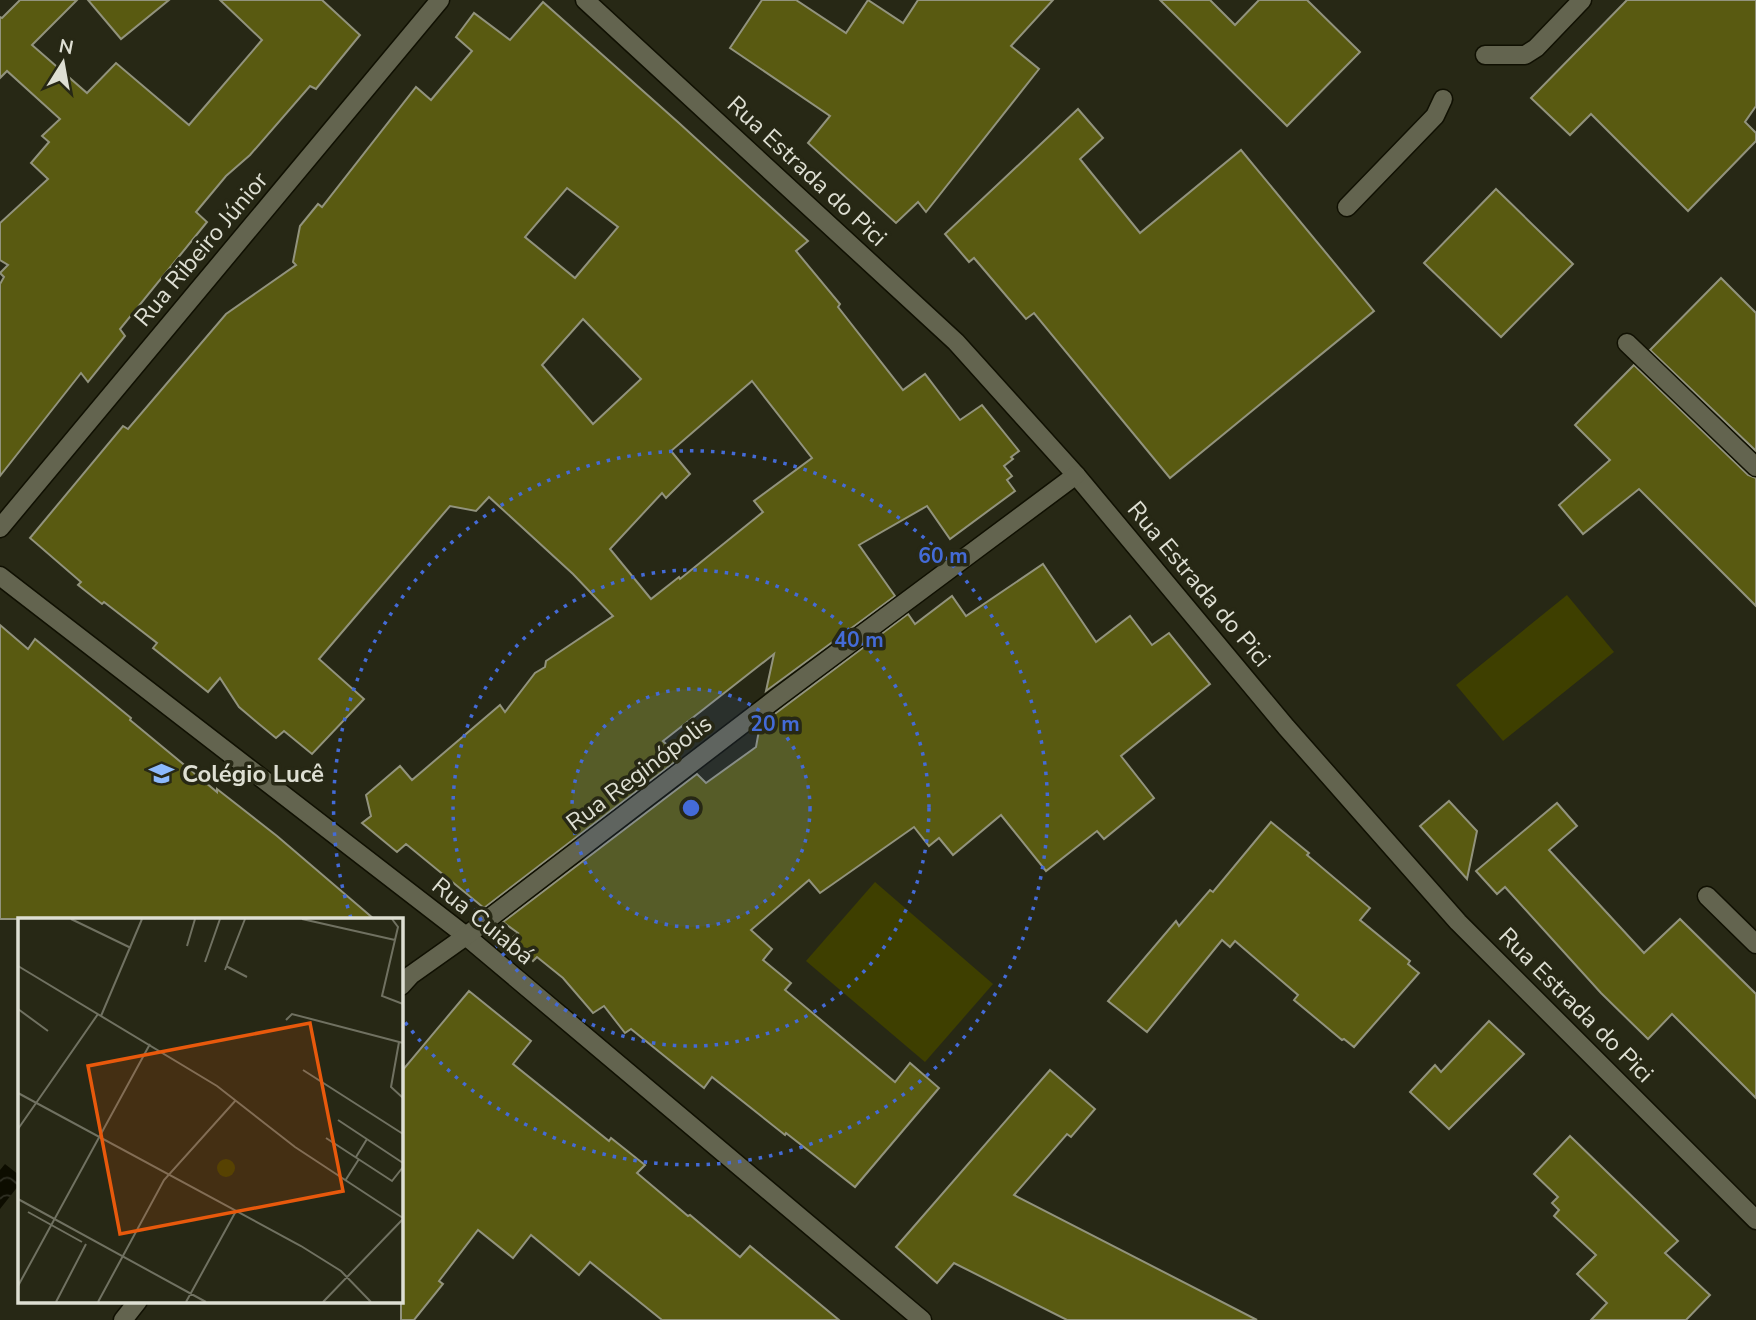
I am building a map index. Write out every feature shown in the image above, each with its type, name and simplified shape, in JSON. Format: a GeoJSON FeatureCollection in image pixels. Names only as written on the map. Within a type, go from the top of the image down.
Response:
{"type":"FeatureCollection","features":[{"type":"Feature","properties":{"kind":"street","name":"Rua Ribeiro Júnior"},"geometry":{"type":"LineString","coordinates":[[0,528],[440,0]]}},
{"type":"Feature","properties":{"kind":"street","name":"Rua Estrada do Pici"},"geometry":{"type":"LineString","coordinates":[[585,0],[956,342],[1076,475],[1286,727],[1458,922],[1756,1220]]}},
{"type":"Feature","properties":{"kind":"street"},"geometry":{"type":"LineString","coordinates":[[1485,55],[1525,55],[1536,48],[1583,0]]}},
{"type":"Feature","properties":{"kind":"street"},"geometry":{"type":"LineString","coordinates":[[1347,206],[1435,116],[1443,99]]}},
{"type":"Feature","properties":{"kind":"street"},"geometry":{"type":"LineString","coordinates":[[1627,343],[1756,467]]}},
{"type":"Feature","properties":{"kind":"street","name":"Rua Reginópolis"},"geometry":{"type":"LineString","coordinates":[[402,985],[411,975],[466,936],[778,697],[1076,475]]}},
{"type":"Feature","properties":{"kind":"street","name":"Rua Cuiabá"},"geometry":{"type":"LineString","coordinates":[[0,576],[466,936],[916,1318]]}},
{"type":"Feature","properties":{"kind":"street"},"geometry":{"type":"LineString","coordinates":[[1707,896],[1756,944]]}},
{"type":"Feature","properties":{"kind":"street"},"geometry":{"type":"LineString","coordinates":[[123,1320],[137,1302]]}},
{"type":"Feature","properties":{"kind":"shaded area"},"geometry":{"type":"Polygon","coordinates":[[[1567,595],[1614,652],[1503,741],[1456,685],[1567,595]]]}},
{"type":"Feature","properties":{"kind":"shaded area"},"geometry":{"type":"Polygon","coordinates":[[[875,882],[993,984],[925,1062],[806,961],[875,882]]]}},
{"type":"Feature","properties":{"kind":"water"},"geometry":{"type":"Polygon","coordinates":[[[5,1164],[18,1174],[18,1186],[0,1209],[0,1170],[5,1164]]]}},
{"type":"Feature","properties":{"kind":"building"},"geometry":{"type":"Polygon","coordinates":[[[20,0],[77,0],[32,45],[87,93],[116,63],[189,125],[262,40],[220,0],[322,0],[360,35],[316,89],[310,86],[196,212],[207,222],[120,329],[125,336],[88,382],[81,373],[0,476],[0,284],[4,277],[0,273],[8,265],[0,260],[0,223],[48,179],[31,163],[49,142],[42,136],[60,119],[7,71],[0,78],[0,17],[20,0]]]}},
{"type":"Feature","properties":{"kind":"building"},"geometry":{"type":"Polygon","coordinates":[[[88,0],[169,0],[121,39],[88,0]]]}},
{"type":"Feature","properties":{"kind":"building"},"geometry":{"type":"Polygon","coordinates":[[[762,0],[796,0],[846,33],[868,0],[903,23],[918,0],[1053,0],[1011,46],[1039,69],[926,212],[918,202],[896,223],[808,143],[830,116],[730,48],[762,0]]]}},
{"type":"Feature","properties":{"kind":"building"},"geometry":{"type":"Polygon","coordinates":[[[1160,0],[1210,0],[1235,25],[1259,0],[1307,0],[1360,52],[1287,126],[1160,0]]]}},
{"type":"Feature","properties":{"kind":"building"},"geometry":{"type":"Polygon","coordinates":[[[1627,0],[1756,0],[1756,106],[1745,122],[1756,133],[1756,141],[1688,211],[1591,114],[1570,135],[1531,98],[1627,0]]]}},
{"type":"Feature","properties":{"kind":"building"},"geometry":{"type":"Polygon","coordinates":[[[543,2],[808,241],[796,251],[840,304],[838,307],[903,390],[925,374],[960,420],[982,405],[1019,451],[1004,466],[1012,476],[1007,480],[1015,491],[950,539],[927,506],[859,545],[895,596],[766,691],[774,654],[663,741],[680,758],[484,908],[406,844],[397,852],[362,823],[371,816],[366,795],[400,766],[412,780],[500,705],[505,712],[535,673],[545,667],[546,661],[613,616],[573,574],[489,497],[476,511],[450,506],[319,659],[364,699],[312,754],[284,731],[276,738],[259,724],[239,707],[220,678],[208,692],[153,648],[157,643],[78,585],[81,582],[30,538],[123,426],[128,429],[226,314],[296,265],[293,262],[300,226],[318,204],[322,207],[416,87],[431,100],[472,51],[456,37],[474,13],[510,40],[543,2]],[[567,188],[525,237],[575,278],[618,227],[567,188]],[[583,319],[542,365],[593,424],[641,379],[583,319]],[[752,381],[671,451],[690,474],[666,498],[662,493],[610,549],[651,599],[763,512],[754,501],[812,458],[752,381]]]}},
{"type":"Feature","properties":{"kind":"building"},"geometry":{"type":"Polygon","coordinates":[[[1078,109],[1103,138],[1080,159],[1140,233],[1241,150],[1374,311],[1170,478],[1034,313],[1026,319],[974,258],[969,262],[945,234],[1078,109]]]}},
{"type":"Feature","properties":{"kind":"building"},"geometry":{"type":"Polygon","coordinates":[[[1496,189],[1573,264],[1501,337],[1424,263],[1496,189]]]}},
{"type":"Feature","properties":{"kind":"building"},"geometry":{"type":"Polygon","coordinates":[[[1721,278],[1756,313],[1756,451],[1650,350],[1721,278]]]}},
{"type":"Feature","properties":{"kind":"building"},"geometry":{"type":"Polygon","coordinates":[[[1634,365],[1748,475],[1756,478],[1756,606],[1639,489],[1583,534],[1559,505],[1610,460],[1575,425],[1634,365]]]}},
{"type":"Feature","properties":{"kind":"building"},"geometry":{"type":"Polygon","coordinates":[[[1043,564],[1096,642],[1130,616],[1152,645],[1169,633],[1210,684],[1121,756],[1154,798],[1104,839],[1097,831],[1046,871],[1001,815],[953,855],[939,838],[929,846],[914,827],[820,893],[809,880],[751,930],[772,949],[763,960],[791,983],[785,990],[895,1082],[910,1063],[939,1088],[855,1187],[712,1077],[704,1088],[631,1029],[625,1033],[604,1006],[593,1013],[563,978],[537,957],[533,961],[511,939],[518,933],[503,922],[697,774],[706,783],[756,747],[760,725],[908,614],[915,624],[952,596],[966,616],[1043,564]]]}},
{"type":"Feature","properties":{"kind":"building"},"geometry":{"type":"Polygon","coordinates":[[[0,625],[28,649],[35,639],[217,792],[217,789],[277,836],[373,918],[18,918],[0,919],[0,625]]]}},
{"type":"Feature","properties":{"kind":"building"},"geometry":{"type":"Polygon","coordinates":[[[1449,801],[1477,831],[1467,879],[1420,826],[1449,801]]]}},
{"type":"Feature","properties":{"kind":"building"},"geometry":{"type":"Polygon","coordinates":[[[1557,803],[1577,826],[1549,850],[1644,953],[1680,919],[1756,994],[1756,1098],[1672,1014],[1648,1039],[1601,993],[1505,887],[1497,894],[1476,871],[1557,803]]]}},
{"type":"Feature","properties":{"kind":"building"},"geometry":{"type":"Polygon","coordinates":[[[1271,822],[1370,908],[1360,920],[1410,961],[1408,964],[1419,973],[1354,1047],[1294,1000],[1298,995],[1235,941],[1230,947],[1222,940],[1147,1032],[1108,1001],[1176,921],[1179,926],[1210,890],[1213,892],[1271,822]]]}},
{"type":"Feature","properties":{"kind":"building"},"geometry":{"type":"Polygon","coordinates":[[[469,991],[531,1041],[513,1064],[609,1141],[611,1138],[645,1165],[637,1173],[740,1257],[750,1246],[839,1320],[662,1320],[590,1262],[579,1275],[531,1235],[513,1258],[478,1230],[439,1281],[443,1284],[414,1320],[401,1320],[402,1071],[469,991]]]}},
{"type":"Feature","properties":{"kind":"building"},"geometry":{"type":"Polygon","coordinates":[[[1489,1021],[1524,1054],[1449,1129],[1410,1092],[1435,1065],[1441,1072],[1489,1021]]]}},
{"type":"Feature","properties":{"kind":"building"},"geometry":{"type":"Polygon","coordinates":[[[1050,1070],[1095,1109],[1071,1137],[1067,1134],[1014,1195],[1257,1320],[1067,1320],[954,1263],[937,1283],[896,1247],[1050,1070]]]}},
{"type":"Feature","properties":{"kind":"building"},"geometry":{"type":"Polygon","coordinates":[[[1570,1136],[1678,1241],[1665,1253],[1710,1295],[1686,1320],[1591,1320],[1607,1303],[1577,1274],[1596,1255],[1554,1216],[1559,1210],[1552,1203],[1558,1197],[1534,1174],[1570,1136]]]}},
{"type":"Feature","properties":{"kind":"place","name":"Colégio Lucê"},"geometry":{"type":"Point","coordinates":[162,774]}}]}
